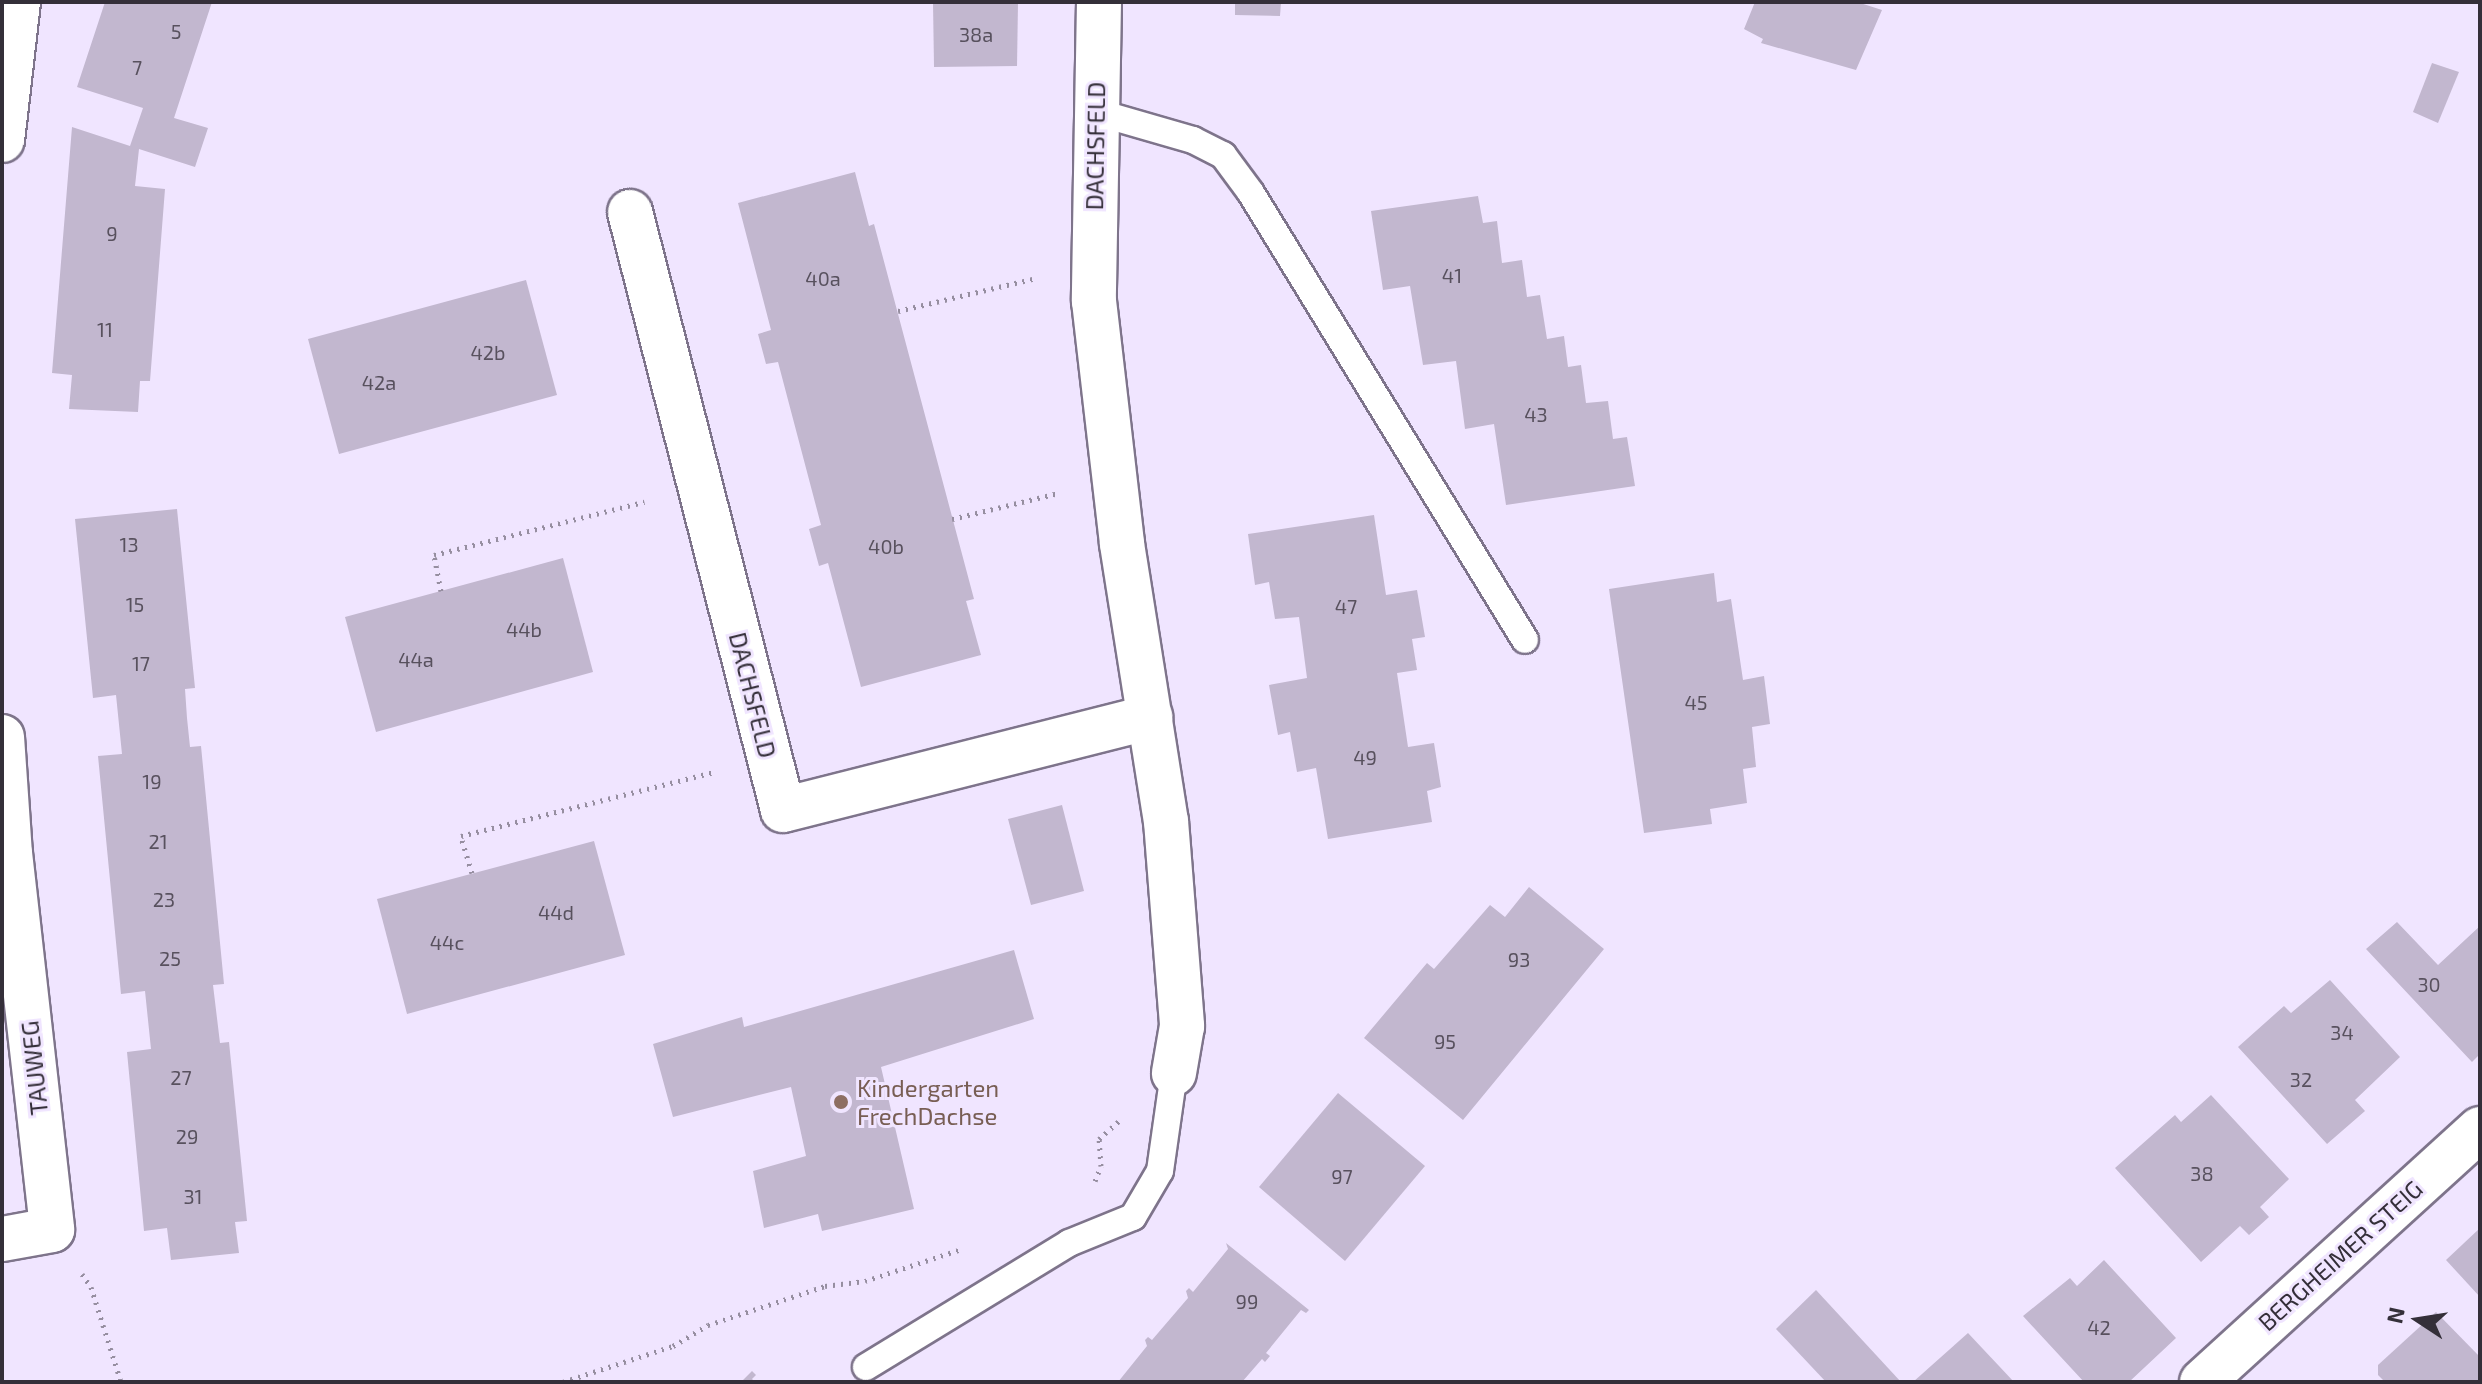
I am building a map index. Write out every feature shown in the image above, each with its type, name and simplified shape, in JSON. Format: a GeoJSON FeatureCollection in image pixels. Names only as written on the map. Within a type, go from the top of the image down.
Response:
{"type":"FeatureCollection","features":[{"type":"Feature","properties":{"kind":"street"},"geometry":{"type":"LineString","coordinates":[[2,140],[18,2]]}},
{"type":"Feature","properties":{"kind":"street","name":"DACHSFELD"},"geometry":{"type":"LineString","coordinates":[[1099,2],[1093,265],[1115,480],[1166,821],[1182,1026],[1174,1073]]}},
{"type":"Feature","properties":{"kind":"street","name":"DACHSFELD"},"geometry":{"type":"LineString","coordinates":[[630,212],[783,810],[1150,717]]}},
{"type":"Feature","properties":{"kind":"street","name":"TAUWEG"},"geometry":{"type":"LineString","coordinates":[[2,737],[10,853],[52,1230]]}},
{"type":"Feature","properties":{"kind":"street","name":"BERGHEIMER STEIG"},"geometry":{"type":"LineString","coordinates":[[2202,1382],[2480,1129]]}},
{"type":"Feature","properties":{"kind":"street"},"geometry":{"type":"LineString","coordinates":[[2,1239],[52,1230]]}},
{"type":"Feature","properties":{"kind":"lane"},"geometry":{"type":"LineString","coordinates":[[1096,112],[1193,140],[1223,155],[1251,193],[1525,640]]}},
{"type":"Feature","properties":{"kind":"lane"},"geometry":{"type":"LineString","coordinates":[[866,1367],[1069,1243],[1133,1217],[1160,1171],[1174,1073]]}},
{"type":"Feature","properties":{"kind":"path"},"geometry":{"type":"LineString","coordinates":[[898,311],[1093,265]]}},
{"type":"Feature","properties":{"kind":"path"},"geometry":{"type":"LineString","coordinates":[[952,519],[1115,480]]}},
{"type":"Feature","properties":{"kind":"path"},"geometry":{"type":"LineString","coordinates":[[441,591],[434,555],[699,488]]}},
{"type":"Feature","properties":{"kind":"path"},"geometry":{"type":"LineString","coordinates":[[472,873],[461,836],[769,758]]}},
{"type":"Feature","properties":{"kind":"path"},"geometry":{"type":"LineString","coordinates":[[1091,1190],[1101,1166],[1099,1139],[1174,1073]]}},
{"type":"Feature","properties":{"kind":"path"},"geometry":{"type":"LineString","coordinates":[[52,1230],[91,1287],[121,1382]]}},
{"type":"Feature","properties":{"kind":"path"},"geometry":{"type":"LineString","coordinates":[[563,1382],[673,1346],[708,1325],[825,1286],[865,1281],[964,1249]]}},
{"type":"Feature","properties":{"kind":"building"},"geometry":{"type":"Polygon","coordinates":[[[105,2],[212,2],[174,118],[208,128],[195,167],[139,149],[135,186],[165,189],[150,381],[140,381],[138,412],[69,409],[72,375],[52,373],[72,127],[130,146],[143,108],[77,87],[105,2]]]}},
{"type":"Feature","properties":{"kind":"building"},"geometry":{"type":"Polygon","coordinates":[[[933,2],[1018,2],[1017,66],[934,67],[933,2]]]}},
{"type":"Feature","properties":{"kind":"building"},"geometry":{"type":"Polygon","coordinates":[[[1235,2],[1281,2],[1280,16],[1235,15],[1235,2]]]}},
{"type":"Feature","properties":{"kind":"building"},"geometry":{"type":"Polygon","coordinates":[[[1755,2],[1857,2],[1882,10],[1856,70],[1761,43],[1763,39],[1744,29],[1755,2]]]}},
{"type":"Feature","properties":{"kind":"building"},"geometry":{"type":"Polygon","coordinates":[[[2432,63],[2459,72],[2438,123],[2413,112],[2432,63]]]}},
{"type":"Feature","properties":{"kind":"building"},"geometry":{"type":"Polygon","coordinates":[[[855,172],[869,226],[874,224],[974,599],[966,601],[981,655],[861,687],[828,563],[819,566],[809,529],[821,525],[778,362],[766,364],[758,334],[771,330],[738,203],[855,172]]]}},
{"type":"Feature","properties":{"kind":"building"},"geometry":{"type":"Polygon","coordinates":[[[1478,196],[1483,223],[1497,221],[1502,263],[1522,260],[1527,297],[1540,295],[1547,339],[1564,336],[1568,367],[1581,365],[1586,403],[1608,401],[1613,439],[1627,437],[1635,486],[1506,505],[1494,424],[1465,429],[1456,361],[1423,365],[1410,286],[1383,290],[1371,211],[1478,196]]]}},
{"type":"Feature","properties":{"kind":"building"},"geometry":{"type":"Polygon","coordinates":[[[526,280],[557,395],[339,454],[308,339],[526,280]]]}},
{"type":"Feature","properties":{"kind":"building"},"geometry":{"type":"Polygon","coordinates":[[[177,509],[195,688],[185,689],[187,718],[190,747],[201,746],[224,984],[213,985],[220,1043],[229,1042],[247,1221],[235,1222],[239,1253],[171,1260],[167,1228],[144,1231],[127,1052],[151,1049],[145,991],[121,994],[98,756],[122,754],[116,695],[93,698],[75,519],[177,509]]]}},
{"type":"Feature","properties":{"kind":"building"},"geometry":{"type":"Polygon","coordinates":[[[1374,515],[1386,595],[1417,590],[1425,637],[1412,639],[1417,670],[1397,673],[1408,747],[1434,743],[1441,787],[1427,791],[1432,822],[1328,839],[1316,768],[1297,772],[1290,732],[1278,735],[1269,685],[1307,678],[1299,617],[1275,619],[1269,582],[1255,585],[1248,534],[1374,515]]]}},
{"type":"Feature","properties":{"kind":"building"},"geometry":{"type":"Polygon","coordinates":[[[563,558],[593,672],[376,732],[345,617],[563,558]]]}},
{"type":"Feature","properties":{"kind":"building"},"geometry":{"type":"Polygon","coordinates":[[[1714,573],[1717,602],[1731,599],[1743,680],[1764,676],[1770,724],[1752,727],[1756,767],[1743,769],[1747,803],[1710,809],[1712,824],[1644,833],[1609,589],[1714,573]]]}},
{"type":"Feature","properties":{"kind":"building"},"geometry":{"type":"Polygon","coordinates":[[[1062,805],[1084,891],[1031,905],[1008,819],[1062,805]]]}},
{"type":"Feature","properties":{"kind":"building"},"geometry":{"type":"Polygon","coordinates":[[[594,841],[625,955],[407,1014],[377,899],[594,841]]]}},
{"type":"Feature","properties":{"kind":"building"},"geometry":{"type":"Polygon","coordinates":[[[1529,887],[1604,949],[1463,1120],[1364,1038],[1427,963],[1434,969],[1490,905],[1505,917],[1529,887]]]}},
{"type":"Feature","properties":{"kind":"building"},"geometry":{"type":"Polygon","coordinates":[[[2397,922],[2438,965],[2480,926],[2480,1054],[2472,1062],[2366,949],[2397,922]]]}},
{"type":"Feature","properties":{"kind":"building","name":"Kindergarten FrechDachse"},"geometry":{"type":"Polygon","coordinates":[[[1014,950],[1034,1019],[881,1067],[914,1209],[822,1231],[818,1214],[764,1228],[753,1171],[806,1156],[791,1087],[673,1117],[653,1044],[742,1017],[744,1027],[1014,950]]]}},
{"type":"Feature","properties":{"kind":"building"},"geometry":{"type":"Polygon","coordinates":[[[2330,980],[2400,1057],[2355,1100],[2365,1111],[2327,1144],[2238,1047],[2284,1006],[2291,1013],[2330,980]]]}},
{"type":"Feature","properties":{"kind":"building"},"geometry":{"type":"Polygon","coordinates":[[[1338,1093],[1425,1166],[1345,1261],[1259,1187],[1338,1093]]]}},
{"type":"Feature","properties":{"kind":"building"},"geometry":{"type":"Polygon","coordinates":[[[2211,1095],[2289,1179],[2260,1207],[2269,1217],[2249,1235],[2240,1226],[2201,1262],[2115,1168],[2175,1115],[2181,1122],[2211,1095]]]}},
{"type":"Feature","properties":{"kind":"building"},"geometry":{"type":"Polygon","coordinates":[[[2480,1228],[2480,1297],[2446,1260],[2480,1228]]]}},
{"type":"Feature","properties":{"kind":"building"},"geometry":{"type":"Polygon","coordinates":[[[1226,1243],[1309,1310],[1306,1313],[1301,1310],[1266,1353],[1270,1356],[1265,1362],[1262,1359],[1242,1382],[1118,1382],[1147,1346],[1145,1340],[1148,1337],[1152,1340],[1188,1298],[1186,1291],[1189,1288],[1193,1292],[1228,1249],[1226,1243]]]}},
{"type":"Feature","properties":{"kind":"building"},"geometry":{"type":"Polygon","coordinates":[[[2104,1260],[2176,1338],[2129,1382],[2084,1382],[2023,1316],[2070,1278],[2077,1286],[2104,1260]]]}},
{"type":"Feature","properties":{"kind":"building"},"geometry":{"type":"Polygon","coordinates":[[[1816,1290],[1901,1382],[1826,1382],[1776,1329],[1816,1290]]]}},
{"type":"Feature","properties":{"kind":"building"},"geometry":{"type":"Polygon","coordinates":[[[2436,1312],[2480,1357],[2480,1382],[2385,1382],[2378,1375],[2378,1365],[2436,1312]]]}},
{"type":"Feature","properties":{"kind":"building"},"geometry":{"type":"Polygon","coordinates":[[[1968,1333],[2014,1382],[1913,1382],[1968,1333]]]}},
{"type":"Feature","properties":{"kind":"building"},"geometry":{"type":"Polygon","coordinates":[[[752,1371],[756,1375],[752,1379],[755,1382],[741,1382],[752,1371]]]}},
{"type":"Feature","properties":{"kind":"place","name":"Kindergarten FrechDachse"},"geometry":{"type":"Point","coordinates":[841,1102]}}]}
